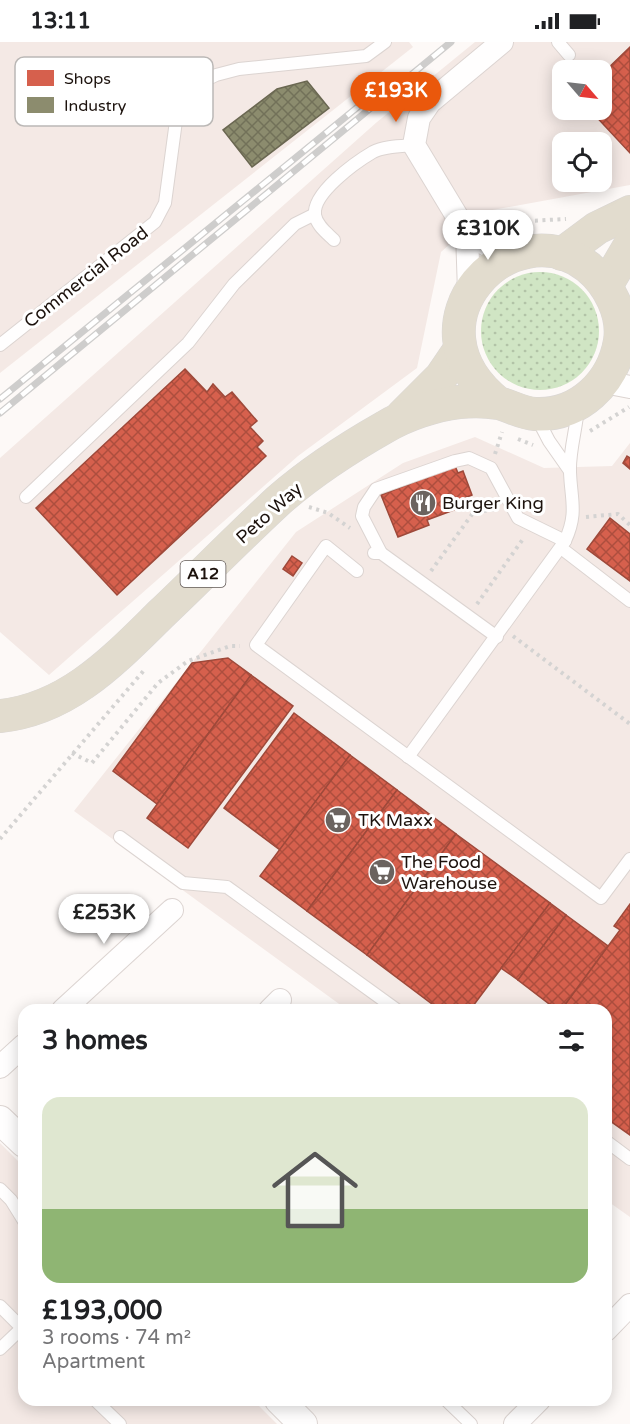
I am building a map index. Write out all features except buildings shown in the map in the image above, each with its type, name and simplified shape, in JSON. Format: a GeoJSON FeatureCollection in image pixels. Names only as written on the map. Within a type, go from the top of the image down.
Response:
{"type":"FeatureCollection","features":[{"type":"Feature","properties":{"kind":"highway"},"geometry":{"type":"LineString","coordinates":[[562,254],[597,228],[630,212]]}},
{"type":"Feature","properties":{"kind":"highway"},"geometry":{"type":"LineString","coordinates":[[606,286],[630,245]]}},
{"type":"Feature","properties":{"kind":"highway"},"geometry":{"type":"LineString","coordinates":[[535,251],[562,254],[587,266],[606,286],[618,310],[625,341],[616,361],[617,385],[558,412],[536,414],[516,411],[498,403],[480,389],[467,370],[460,349],[458,329],[462,309],[469,291],[486,272],[508,258],[535,251]]}},
{"type":"Feature","properties":{"kind":"highway","name":"Peto Way"},"geometry":{"type":"LineString","coordinates":[[401,417],[441,377],[460,349]]}},
{"type":"Feature","properties":{"kind":"highway","name":"Peto Way"},"geometry":{"type":"LineString","coordinates":[[0,716],[40,707],[88,681],[281,499],[347,448],[401,417],[458,402],[498,403]]}},
{"type":"Feature","properties":{"kind":"street"},"geometry":{"type":"LineString","coordinates":[[469,291],[467,234],[414,145],[419,118],[430,102],[502,42]]}},
{"type":"Feature","properties":{"kind":"street"},"geometry":{"type":"LineString","coordinates":[[467,234],[508,258]]}},
{"type":"Feature","properties":{"kind":"street"},"geometry":{"type":"LineString","coordinates":[[70,1004],[172,910]]}},
{"type":"Feature","properties":{"kind":"street"},"geometry":{"type":"LineString","coordinates":[[0,1067],[18,1050]]}},
{"type":"Feature","properties":{"kind":"street"},"geometry":{"type":"LineString","coordinates":[[612,1324],[630,1305]]}},
{"type":"Feature","properties":{"kind":"street"},"geometry":{"type":"LineString","coordinates":[[285,1406],[303,1424]]}},
{"type":"Feature","properties":{"kind":"street"},"geometry":{"type":"LineString","coordinates":[[516,1424],[533,1406]]}},
{"type":"Feature","properties":{"kind":"lane","name":"Commercial Road"},"geometry":{"type":"LineString","coordinates":[[213,76],[240,69],[366,56],[385,42]]}},
{"type":"Feature","properties":{"kind":"lane"},"geometry":{"type":"LineString","coordinates":[[558,42],[569,55]]}},
{"type":"Feature","properties":{"kind":"lane","name":"Commercial Road"},"geometry":{"type":"LineString","coordinates":[[0,345],[155,222],[165,203],[175,126]]}},
{"type":"Feature","properties":{"kind":"lane"},"geometry":{"type":"LineString","coordinates":[[334,240],[320,226],[315,214],[317,201],[329,185],[374,152],[414,145]]}},
{"type":"Feature","properties":{"kind":"lane"},"geometry":{"type":"LineString","coordinates":[[26,497],[188,343],[234,284],[295,224],[315,214]]}},
{"type":"Feature","properties":{"kind":"lane"},"geometry":{"type":"LineString","coordinates":[[408,757],[563,545],[573,518],[575,503],[570,471],[578,404]]}},
{"type":"Feature","properties":{"kind":"lane"},"geometry":{"type":"LineString","coordinates":[[536,414],[549,441],[570,471]]}},
{"type":"Feature","properties":{"kind":"lane"},"geometry":{"type":"LineString","coordinates":[[497,637],[377,553],[362,516],[364,507],[376,489],[455,460],[468,459],[491,468],[519,518],[527,520],[563,545],[630,601]]}},
{"type":"Feature","properties":{"kind":"lane"},"geometry":{"type":"LineString","coordinates":[[357,571],[326,546],[256,645],[601,898],[630,859]]}},
{"type":"Feature","properties":{"kind":"lane"},"geometry":{"type":"LineString","coordinates":[[120,837],[183,883],[227,887],[389,1004]]}},
{"type":"Feature","properties":{"kind":"lane"},"geometry":{"type":"LineString","coordinates":[[612,1146],[630,1159]]}},
{"type":"Feature","properties":{"kind":"lane"},"geometry":{"type":"LineString","coordinates":[[0,1189],[18,1211]]}},
{"type":"Feature","properties":{"kind":"lane"},"geometry":{"type":"LineString","coordinates":[[0,1306],[18,1324]]}},
{"type":"Feature","properties":{"kind":"lane"},"geometry":{"type":"LineString","coordinates":[[0,1349],[18,1333]]}},
{"type":"Feature","properties":{"kind":"lane"},"geometry":{"type":"LineString","coordinates":[[101,1406],[120,1424]]}},
{"type":"Feature","properties":{"kind":"lane"},"geometry":{"type":"LineString","coordinates":[[452,1406],[471,1424]]}},
{"type":"Feature","properties":{"kind":"path"},"geometry":{"type":"LineString","coordinates":[[467,234],[494,221],[585,218],[597,228]]}},
{"type":"Feature","properties":{"kind":"path"},"geometry":{"type":"LineString","coordinates":[[305,506],[328,513]]}},
{"type":"Feature","properties":{"kind":"path"},"geometry":{"type":"LineString","coordinates":[[429,574],[472,513],[511,506]]}},
{"type":"Feature","properties":{"kind":"path"},"geometry":{"type":"LineString","coordinates":[[573,518],[618,514],[630,525]]}},
{"type":"Feature","properties":{"kind":"path"},"geometry":{"type":"LineString","coordinates":[[474,607],[523,540],[519,531],[527,520]]}},
{"type":"Feature","properties":{"kind":"path"},"geometry":{"type":"LineString","coordinates":[[72,753],[92,763],[158,682],[188,661],[225,650]]}},
{"type":"Feature","properties":{"kind":"shaded area"},"geometry":{"type":"Polygon","coordinates":[[[0,42],[409,42],[413,47],[0,373],[0,42]]]}},
{"type":"Feature","properties":{"kind":"shaded area"},"geometry":{"type":"Polygon","coordinates":[[[475,42],[630,42],[630,185],[612,188],[612,132],[552,132],[552,192],[592,192],[487,211],[441,252],[417,368],[298,456],[49,675],[0,632],[0,458],[377,122],[475,42]]]}},
{"type":"Feature","properties":{"kind":"shaded area"},"geometry":{"type":"Polygon","coordinates":[[[475,437],[544,468],[612,466],[630,443],[630,1217],[612,1204],[612,1004],[339,1004],[74,811],[296,532],[403,463],[475,437]]]}},
{"type":"Feature","properties":{"kind":"shaded area"},"geometry":{"type":"Polygon","coordinates":[[[0,1143],[18,1161],[18,1406],[259,1406],[277,1424],[0,1424],[0,1143]]]}},
{"type":"Feature","properties":{"kind":"green space"},"geometry":{"type":"Polygon","coordinates":[[[540,272],[573,282],[589,298],[599,331],[589,364],[573,380],[540,390],[507,380],[491,364],[481,331],[491,298],[507,282],[540,272]]]}},
{"type":"Feature","properties":{"kind":"railway"},"geometry":{"type":"LineString","coordinates":[[0,413],[451,42]]}},
{"type":"Feature","properties":{"kind":"railway"},"geometry":{"type":"LineString","coordinates":[[0,399],[381,88]]}},
{"type":"Feature","properties":{"kind":"place","name":"Burger King"},"geometry":{"type":"Point","coordinates":[423,503]}},
{"type":"Feature","properties":{"kind":"place","name":"TK Maxx"},"geometry":{"type":"Point","coordinates":[338,820]}},
{"type":"Feature","properties":{"kind":"place","name":"The Food Warehouse"},"geometry":{"type":"Point","coordinates":[382,872]}}]}
